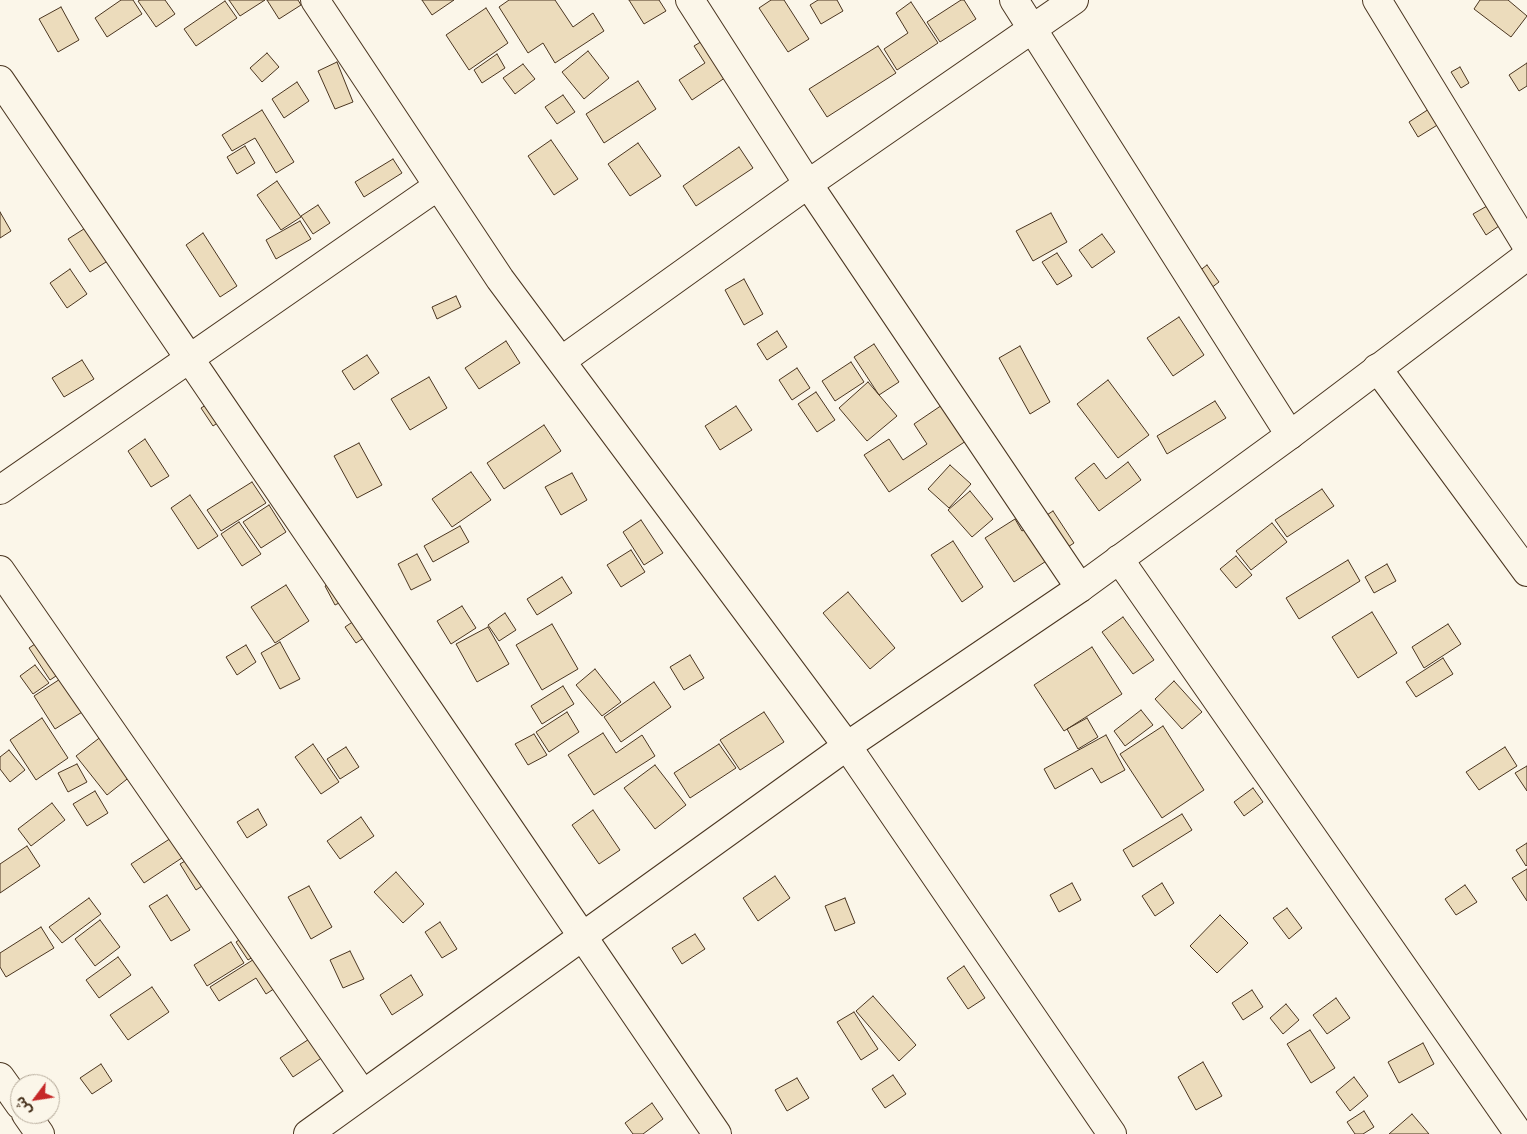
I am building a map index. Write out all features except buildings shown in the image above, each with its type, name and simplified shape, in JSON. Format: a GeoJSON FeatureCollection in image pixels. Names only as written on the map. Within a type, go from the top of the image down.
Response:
{"type":"FeatureCollection","features":[{"type":"Feature","properties":{"kind":"street"},"geometry":{"type":"LineString","coordinates":[[315,0],[500,279],[847,746],[1112,1134]]}},
{"type":"Feature","properties":{"kind":"street"},"geometry":{"type":"LineString","coordinates":[[690,0],[808,184],[1080,588]]}},
{"type":"Feature","properties":{"kind":"street"},"geometry":{"type":"LineString","coordinates":[[1014,0],[1034,28],[1290,435]]}},
{"type":"Feature","properties":{"kind":"street"},"geometry":{"type":"LineString","coordinates":[[561,361],[808,184],[1074,0]]}},
{"type":"Feature","properties":{"kind":"street"},"geometry":{"type":"LineString","coordinates":[[1377,0],[1527,246]]}},
{"type":"Feature","properties":{"kind":"street"},"geometry":{"type":"LineString","coordinates":[[0,80],[583,934],[717,1134]]}},
{"type":"Feature","properties":{"kind":"street"},"geometry":{"type":"LineString","coordinates":[[0,490],[438,186]]}},
{"type":"Feature","properties":{"kind":"street"},"geometry":{"type":"LineString","coordinates":[[308,1134],[362,1093],[847,746],[1080,588],[1290,435],[1527,256]]}},
{"type":"Feature","properties":{"kind":"street"},"geometry":{"type":"LineString","coordinates":[[1377,368],[1527,572]]}},
{"type":"Feature","properties":{"kind":"street"},"geometry":{"type":"LineString","coordinates":[[1119,559],[1519,1134]]}},
{"type":"Feature","properties":{"kind":"street"},"geometry":{"type":"LineString","coordinates":[[0,570],[362,1093]]}},
{"type":"Feature","properties":{"kind":"street"},"geometry":{"type":"LineString","coordinates":[[0,1077],[10,1091]]}}]}
